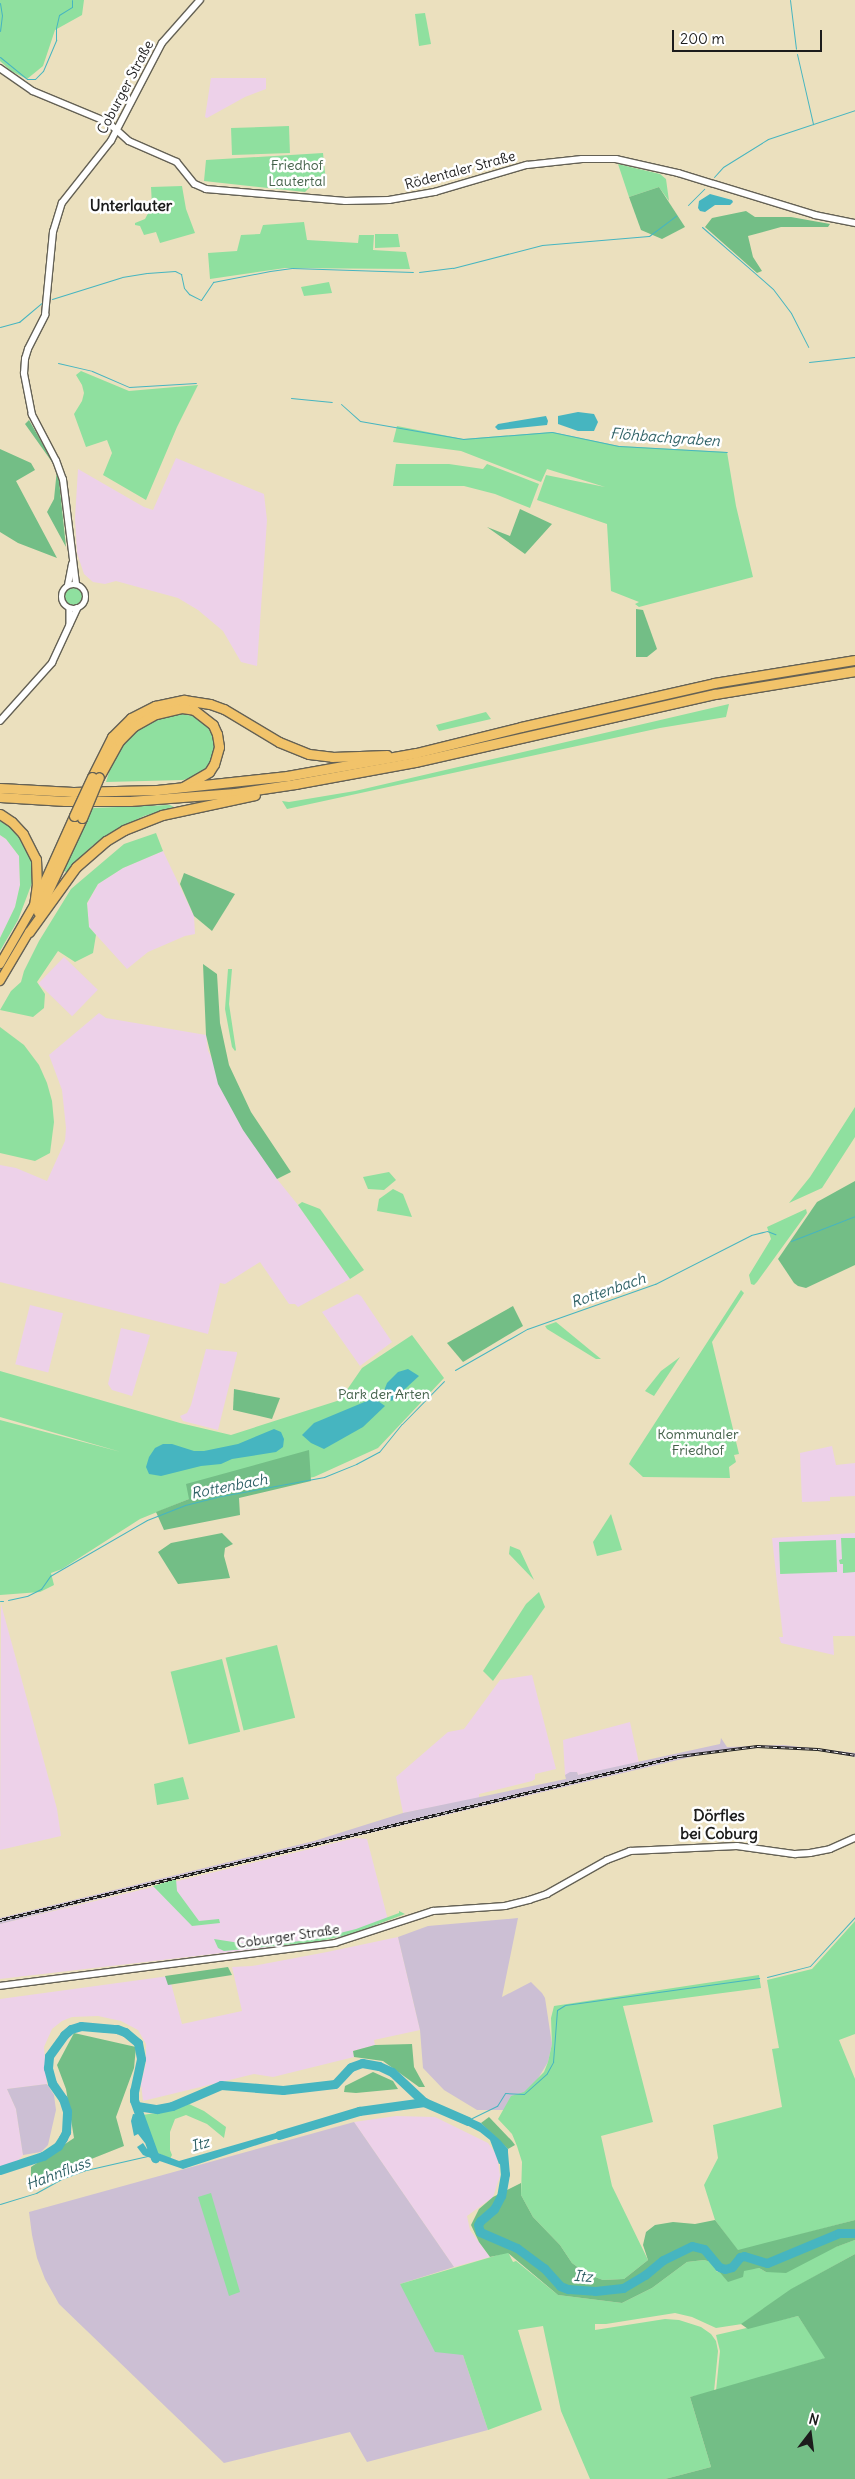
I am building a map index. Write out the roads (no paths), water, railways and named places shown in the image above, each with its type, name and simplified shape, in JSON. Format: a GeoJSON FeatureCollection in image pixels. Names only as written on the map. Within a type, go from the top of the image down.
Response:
{"type":"FeatureCollection","features":[{"type":"Feature","properties":{"kind":"highway"},"geometry":{"type":"LineString","coordinates":[[0,788],[73,792],[178,789],[288,776],[405,756],[705,685],[855,660]]}},
{"type":"Feature","properties":{"kind":"highway"},"geometry":{"type":"LineString","coordinates":[[0,981],[29,932],[76,866],[106,841],[124,830],[162,815],[295,784],[415,762],[715,694],[855,671]]}},
{"type":"Feature","properties":{"kind":"highway"},"geometry":{"type":"LineString","coordinates":[[29,932],[112,737],[131,718],[155,706],[184,700],[210,704],[224,709],[279,742],[309,754],[332,757],[405,756]]}},
{"type":"Feature","properties":{"kind":"highway"},"geometry":{"type":"LineString","coordinates":[[96,777],[119,742],[134,726],[156,714],[182,708],[194,710],[213,725],[219,747],[214,764],[209,772],[178,789]]}},
{"type":"Feature","properties":{"kind":"highway"},"geometry":{"type":"LineString","coordinates":[[0,797],[64,801],[130,801],[235,792],[295,784]]}},
{"type":"Feature","properties":{"kind":"highway"},"geometry":{"type":"LineString","coordinates":[[0,814],[12,822],[23,834],[36,859],[37,884],[34,905]]}},
{"type":"Feature","properties":{"kind":"highway"},"geometry":{"type":"LineString","coordinates":[[0,964],[34,905],[78,817]]}},
{"type":"Feature","properties":{"kind":"street","name":"Coburger Straße"},"geometry":{"type":"LineString","coordinates":[[71,561],[63,480],[56,461],[32,415],[24,374],[28,349],[42,321],[47,301],[52,240],[57,213],[66,195],[118,129],[152,59],[162,43],[200,0]]}},
{"type":"Feature","properties":{"kind":"street","name":"Rödentaler Straße"},"geometry":{"type":"LineString","coordinates":[[0,68],[33,90],[108,122],[118,129],[129,141],[177,162],[189,178],[199,187],[312,199],[367,201],[399,199],[435,192],[527,165],[582,158],[616,160],[678,173],[815,215],[855,223]]}},
{"type":"Feature","properties":{"kind":"street"},"geometry":{"type":"LineString","coordinates":[[71,561],[76,584]]}},
{"type":"Feature","properties":{"kind":"street"},"geometry":{"type":"LineString","coordinates":[[71,561],[68,585],[62,592],[61,599],[65,606],[70,609],[77,609]]}},
{"type":"Feature","properties":{"kind":"street"},"geometry":{"type":"LineString","coordinates":[[0,721],[52,663],[62,646],[77,609],[84,603],[86,596],[84,590],[76,584],[68,585]]}},
{"type":"Feature","properties":{"kind":"street"},"geometry":{"type":"LineString","coordinates":[[70,609],[70,624]]}},
{"type":"Feature","properties":{"kind":"street","name":"Coburger Straße"},"geometry":{"type":"LineString","coordinates":[[0,1986],[336,1943],[433,1911],[510,1905],[550,1892],[607,1860],[630,1851],[737,1846],[795,1854],[830,1850],[855,1838]]}},
{"type":"Feature","properties":{"kind":"water"},"geometry":{"type":"Polygon","coordinates":[[[710,194],[732,200],[733,202],[730,205],[715,205],[705,212],[700,211],[698,208],[699,201],[710,194]]]}},
{"type":"Feature","properties":{"kind":"water"},"geometry":{"type":"Polygon","coordinates":[[[578,412],[594,414],[598,422],[594,431],[578,431],[558,424],[558,416],[578,412]]]}},
{"type":"Feature","properties":{"kind":"water"},"geometry":{"type":"Polygon","coordinates":[[[546,416],[547,425],[498,430],[495,427],[498,424],[546,416]]]}},
{"type":"Feature","properties":{"kind":"water"},"geometry":{"type":"Polygon","coordinates":[[[408,1369],[419,1376],[392,1401],[382,1396],[387,1383],[398,1372],[408,1369]]]}},
{"type":"Feature","properties":{"kind":"water"},"geometry":{"type":"Polygon","coordinates":[[[374,1398],[385,1406],[363,1427],[324,1449],[311,1443],[302,1435],[314,1423],[374,1398]]]}},
{"type":"Feature","properties":{"kind":"water"},"geometry":{"type":"Polygon","coordinates":[[[274,1429],[281,1432],[284,1439],[283,1447],[276,1452],[232,1459],[221,1464],[201,1466],[161,1476],[149,1474],[146,1467],[149,1457],[155,1448],[163,1444],[172,1444],[194,1451],[204,1451],[238,1444],[274,1429]]]}},
{"type":"Feature","properties":{"kind":"water"},"geometry":{"type":"Polygon","coordinates":[[[133,2114],[142,2115],[151,2141],[145,2143],[138,2134],[134,2136],[131,2121],[133,2114]]]}},
{"type":"Feature","properties":{"kind":"water"},"geometry":{"type":"Polygon","coordinates":[[[461,2114],[481,2123],[500,2140],[508,2149],[508,2162],[499,2164],[490,2140],[480,2132],[455,2119],[461,2114]]]}},
{"type":"Feature","properties":{"kind":"water"},"geometry":{"type":"Polygon","coordinates":[[[286,2130],[291,2134],[183,2169],[143,2155],[137,2147],[143,2143],[147,2149],[155,2148],[158,2153],[179,2161],[286,2130]]]}},
{"type":"Feature","properties":{"kind":"waterway"},"geometry":{"type":"LineString","coordinates":[[0,57],[27,79],[35,79],[43,71],[56,40],[59,15],[72,7],[72,0]]}},
{"type":"Feature","properties":{"kind":"waterway"},"geometry":{"type":"LineString","coordinates":[[790,0],[796,49]]}},
{"type":"Feature","properties":{"kind":"waterway"},"geometry":{"type":"LineString","coordinates":[[0,3],[2,15],[0,31]]}},
{"type":"Feature","properties":{"kind":"waterway"},"geometry":{"type":"LineString","coordinates":[[797,54],[813,124]]}},
{"type":"Feature","properties":{"kind":"waterway"},"geometry":{"type":"LineString","coordinates":[[714,177],[723,167],[768,139],[855,110]]}},
{"type":"Feature","properties":{"kind":"waterway"},"geometry":{"type":"LineString","coordinates":[[688,205],[704,189]]}},
{"type":"Feature","properties":{"kind":"waterway"},"geometry":{"type":"LineString","coordinates":[[419,272],[453,268],[542,245],[649,236],[676,216]]}},
{"type":"Feature","properties":{"kind":"waterway"},"geometry":{"type":"LineString","coordinates":[[702,227],[773,289],[791,313],[808,347]]}},
{"type":"Feature","properties":{"kind":"waterway"},"geometry":{"type":"LineString","coordinates":[[52,299],[122,277],[147,273],[175,271],[181,274],[184,288],[189,294],[201,300],[213,282],[292,268],[413,272]]}},
{"type":"Feature","properties":{"kind":"waterway"},"geometry":{"type":"LineString","coordinates":[[0,327],[19,322],[42,303]]}},
{"type":"Feature","properties":{"kind":"waterway"},"geometry":{"type":"LineString","coordinates":[[809,362],[855,357]]}},
{"type":"Feature","properties":{"kind":"waterway","name":"Flöhbachgraben"},"geometry":{"type":"LineString","coordinates":[[58,363],[92,371],[129,387],[196,383]]}},
{"type":"Feature","properties":{"kind":"waterway","name":"Flöhbachgraben"},"geometry":{"type":"LineString","coordinates":[[291,398],[332,402]]}},
{"type":"Feature","properties":{"kind":"waterway","name":"Flöhbachgraben"},"geometry":{"type":"LineString","coordinates":[[341,404],[360,421],[463,439],[552,432],[619,446],[727,452]]}},
{"type":"Feature","properties":{"kind":"waterway"},"geometry":{"type":"LineString","coordinates":[[791,1241],[855,1216]]}},
{"type":"Feature","properties":{"kind":"waterway","name":"Rottenbach"},"geometry":{"type":"LineString","coordinates":[[455,1370],[527,1329],[655,1284],[751,1235],[767,1231],[775,1234]]}},
{"type":"Feature","properties":{"kind":"waterway","name":"Rottenbach"},"geometry":{"type":"LineString","coordinates":[[8,1600],[27,1596],[41,1589],[50,1576],[147,1520],[185,1505],[216,1497],[324,1477],[356,1464],[379,1452],[402,1424],[444,1381]]}},
{"type":"Feature","properties":{"kind":"waterway"},"geometry":{"type":"LineString","coordinates":[[767,1977],[810,1966],[855,1917]]}},
{"type":"Feature","properties":{"kind":"waterway"},"geometry":{"type":"LineString","coordinates":[[472,2118],[497,2106],[505,2093],[524,2094],[547,2073],[553,2062],[557,2010],[565,2005],[759,1978]]}},
{"type":"Feature","properties":{"kind":"waterway","name":"Itz"},"geometry":{"type":"LineString","coordinates":[[0,2170],[43,2156],[58,2146],[63,2138],[66,2132],[67,2111],[63,2099],[52,2083],[48,2068],[49,2056],[64,2035],[71,2029],[81,2026],[117,2029],[125,2032],[138,2043],[141,2059],[134,2091],[134,2100],[155,2158]]}},
{"type":"Feature","properties":{"kind":"waterway","name":"Itz"},"geometry":{"type":"LineString","coordinates":[[137,2106],[157,2109],[172,2106],[221,2085],[283,2090],[335,2084],[351,2067],[362,2063],[379,2066],[392,2072],[424,2102]]}},
{"type":"Feature","properties":{"kind":"waterway","name":"Itz"},"geometry":{"type":"LineString","coordinates":[[279,2135],[359,2111],[424,2102],[468,2121]]}},
{"type":"Feature","properties":{"kind":"waterway","name":"Itz"},"geometry":{"type":"LineString","coordinates":[[503,2152],[505,2174],[501,2196],[494,2209],[480,2221],[478,2225],[480,2232],[517,2248],[544,2268],[560,2286],[568,2289],[595,2291],[623,2288],[645,2275],[663,2260],[692,2246],[704,2249],[719,2267],[725,2269],[732,2267],[740,2257],[744,2256],[767,2263],[839,2233],[855,2233]]}},
{"type":"Feature","properties":{"kind":"waterway","name":"Hahnfluss"},"geometry":{"type":"LineString","coordinates":[[0,2204],[36,2193],[61,2179],[86,2170],[147,2156]]}},
{"type":"Feature","properties":{"kind":"railway"},"geometry":{"type":"LineString","coordinates":[[0,1920],[679,1756],[757,1746],[818,1749],[855,1755]]}},
{"type":"Feature","properties":{"kind":"district","name":"Unterlauter"},"geometry":{"type":"Point","coordinates":[131,205]}},
{"type":"Feature","properties":{"kind":"district","name":"Dörfles bei Coburg"},"geometry":{"type":"Point","coordinates":[719,1824]}},
{"type":"Feature","properties":{"kind":"park label","name":"Friedhof Lautertal"},"geometry":{"type":"Point","coordinates":[297,174]}},
{"type":"Feature","properties":{"kind":"park label","name":"Park der Arten"},"geometry":{"type":"Point","coordinates":[384,1394]}},
{"type":"Feature","properties":{"kind":"park label","name":"Kommunaler Friedhof"},"geometry":{"type":"Point","coordinates":[698,1442]}}]}
